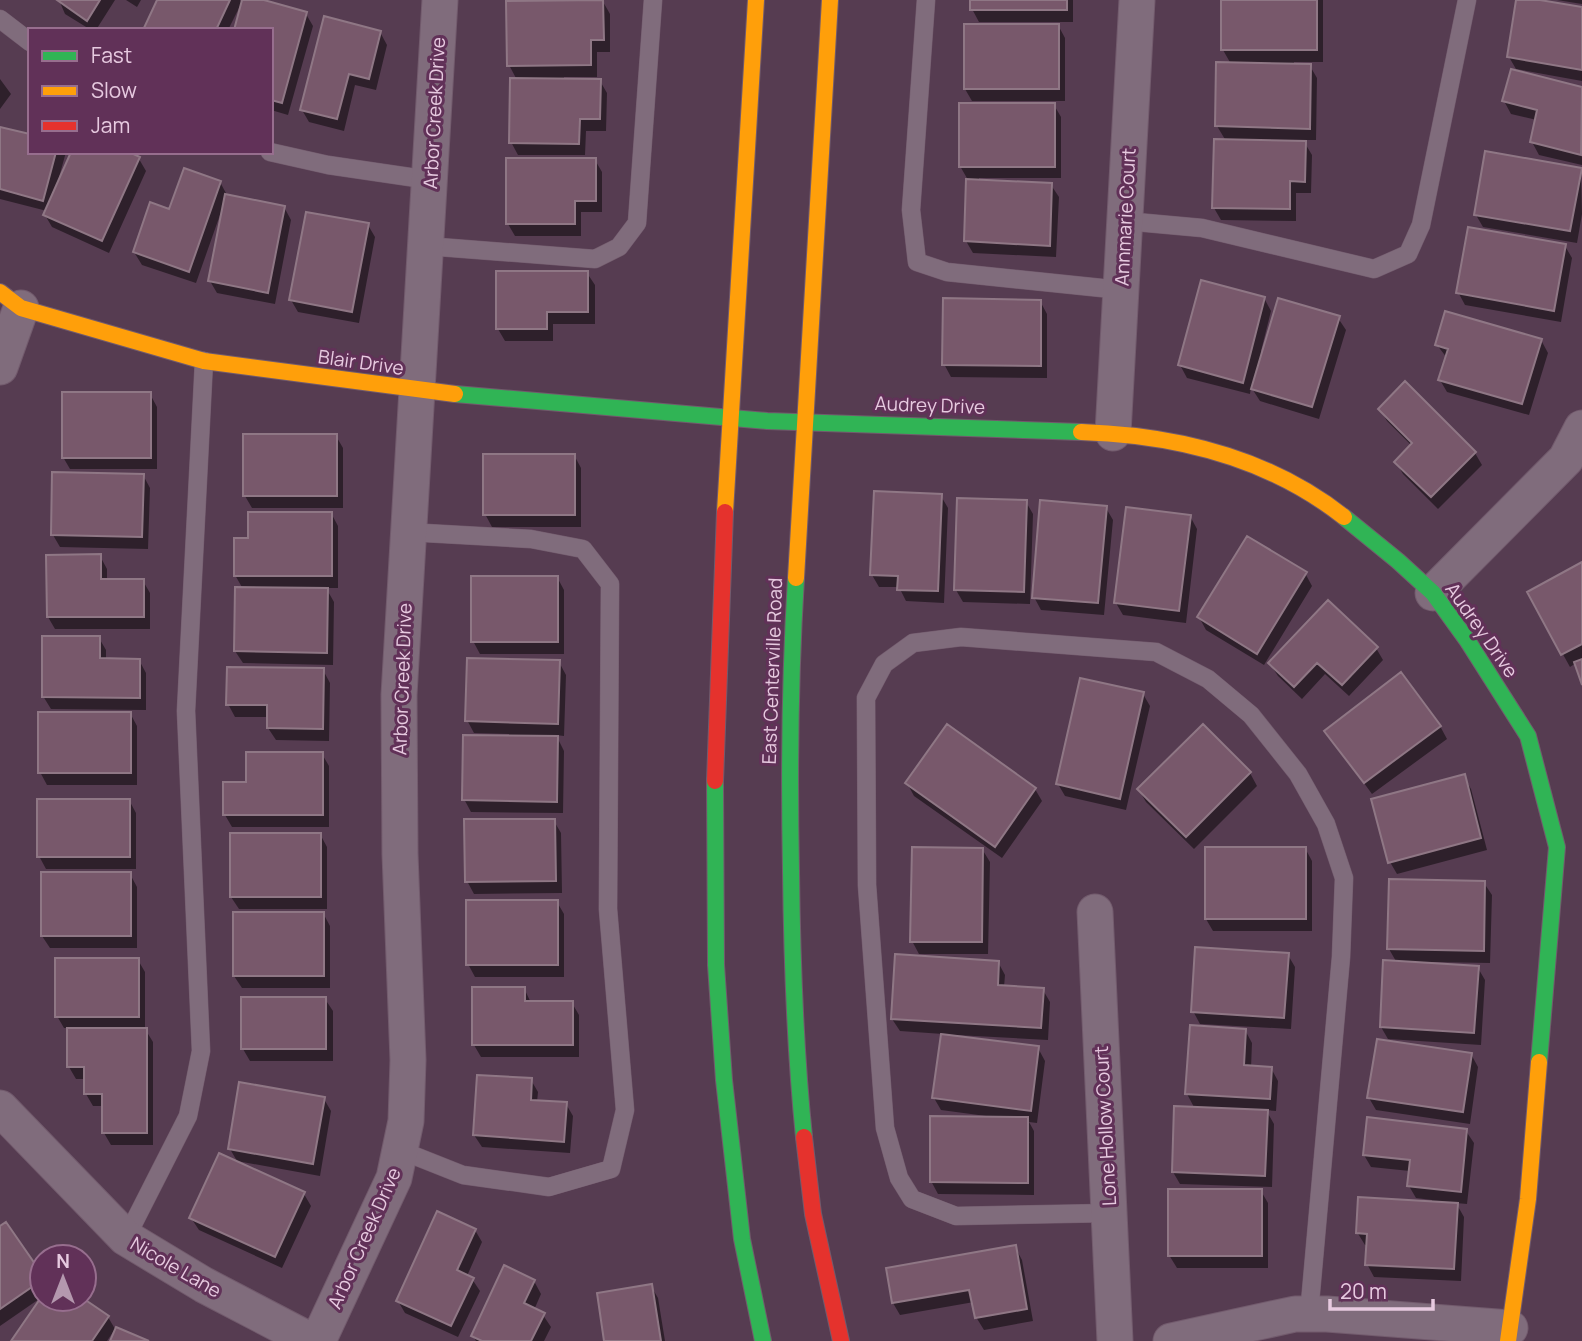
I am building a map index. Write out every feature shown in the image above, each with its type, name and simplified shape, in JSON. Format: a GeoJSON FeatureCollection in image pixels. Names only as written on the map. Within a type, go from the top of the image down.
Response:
{"type":"FeatureCollection","features":[{"type":"Feature","properties":{"kind":"main road"},"geometry":{"type":"LineString","coordinates":[[756,0],[729,418],[715,747],[716,965],[724,1080],[742,1239],[763,1341]]}},
{"type":"Feature","properties":{"kind":"main road","name":"East Centerville Road"},"geometry":{"type":"LineString","coordinates":[[830,0],[793,624],[789,754],[792,965],[797,1071],[813,1214],[841,1341]]}},
{"type":"Feature","properties":{"kind":"main road","name":"Blair Drive"},"geometry":{"type":"LineString","coordinates":[[10,300],[204,361],[418,391],[729,418]]}},
{"type":"Feature","properties":{"kind":"main road","name":"Audrey Drive"},"geometry":{"type":"LineString","coordinates":[[729,418],[1113,433],[1169,441],[1227,455],[1272,471],[1317,496],[1433,593],[1468,640],[1528,736],[1557,847],[1528,1199],[1509,1335]]}},
{"type":"Feature","properties":{"kind":"street","name":"Arbor Creek Drive"},"geometry":{"type":"LineString","coordinates":[[318,1341],[394,1178],[406,1121],[408,1060],[400,854],[399,695],[440,0]]}},
{"type":"Feature","properties":{"kind":"street","name":"Annmarie Court"},"geometry":{"type":"LineString","coordinates":[[1113,433],[1137,0]]}},
{"type":"Feature","properties":{"kind":"street"},"geometry":{"type":"LineString","coordinates":[[0,367],[10,300]]}},
{"type":"Feature","properties":{"kind":"street"},"geometry":{"type":"LineString","coordinates":[[1433,593],[1566,459],[1582,428]]}},
{"type":"Feature","properties":{"kind":"street","name":"Lone Hollow Court"},"geometry":{"type":"LineString","coordinates":[[1095,912],[1115,1341]]}},
{"type":"Feature","properties":{"kind":"street","name":"Nicole Lane"},"geometry":{"type":"LineString","coordinates":[[0,1108],[126,1238],[204,1285],[311,1341]]}},
{"type":"Feature","properties":{"kind":"street"},"geometry":{"type":"LineString","coordinates":[[1171,1341],[1296,1314],[1509,1335]]}},
{"type":"Feature","properties":{"kind":"lane"},"geometry":{"type":"LineString","coordinates":[[426,246],[595,259],[619,247],[637,223],[653,0]]}},
{"type":"Feature","properties":{"kind":"lane"},"geometry":{"type":"LineString","coordinates":[[926,0],[911,210],[917,262],[947,272],[1121,290]]}},
{"type":"Feature","properties":{"kind":"lane"},"geometry":{"type":"LineString","coordinates":[[1125,221],[1202,228],[1374,269],[1408,254],[1421,225],[1467,0]]}},
{"type":"Feature","properties":{"kind":"lane"},"geometry":{"type":"LineString","coordinates":[[0,19],[28,40]]}},
{"type":"Feature","properties":{"kind":"lane"},"geometry":{"type":"LineString","coordinates":[[273,153],[328,165],[430,180]]}},
{"type":"Feature","properties":{"kind":"lane"},"geometry":{"type":"LineString","coordinates":[[126,1238],[188,1116],[201,1051],[186,710],[204,361]]}},
{"type":"Feature","properties":{"kind":"lane"},"geometry":{"type":"LineString","coordinates":[[400,1150],[463,1175],[548,1187],[611,1169],[625,1110],[608,909],[610,584],[583,549],[531,539],[407,533]]}},
{"type":"Feature","properties":{"kind":"lane"},"geometry":{"type":"LineString","coordinates":[[1109,1213],[956,1216],[912,1199],[899,1178],[885,1128],[867,885],[866,698],[884,664],[914,643],[961,637],[1156,652],[1208,679],[1251,715],[1298,774],[1326,824],[1343,878],[1341,957],[1309,1314]]}},
{"type":"Feature","properties":{"kind":"building"},"geometry":{"type":"Polygon","coordinates":[[[57,0],[100,0],[87,21],[57,0]]]}},
{"type":"Feature","properties":{"kind":"building"},"geometry":{"type":"Polygon","coordinates":[[[157,0],[230,0],[217,28],[144,28],[157,0]]]}},
{"type":"Feature","properties":{"kind":"building"},"geometry":{"type":"Polygon","coordinates":[[[242,0],[264,0],[307,12],[282,103],[273,101],[273,28],[235,28],[242,0]]]}},
{"type":"Feature","properties":{"kind":"building"},"geometry":{"type":"Polygon","coordinates":[[[603,0],[604,40],[591,40],[591,65],[507,66],[506,1],[603,0]]]}},
{"type":"Feature","properties":{"kind":"building"},"geometry":{"type":"Polygon","coordinates":[[[970,0],[1067,0],[1067,10],[970,10],[970,0]]]}},
{"type":"Feature","properties":{"kind":"building"},"geometry":{"type":"Polygon","coordinates":[[[1221,0],[1317,0],[1317,50],[1221,50],[1221,0]]]}},
{"type":"Feature","properties":{"kind":"building"},"geometry":{"type":"Polygon","coordinates":[[[1516,0],[1540,0],[1582,7],[1582,70],[1507,57],[1516,0]]]}},
{"type":"Feature","properties":{"kind":"building"},"geometry":{"type":"Polygon","coordinates":[[[324,16],[381,31],[369,79],[349,74],[337,119],[300,110],[324,16]]]}},
{"type":"Feature","properties":{"kind":"building"},"geometry":{"type":"Polygon","coordinates":[[[964,24],[1059,24],[1059,89],[964,89],[964,24]]]}},
{"type":"Feature","properties":{"kind":"building"},"geometry":{"type":"Polygon","coordinates":[[[1216,62],[1311,64],[1310,129],[1215,126],[1216,62]]]}},
{"type":"Feature","properties":{"kind":"building"},"geometry":{"type":"Polygon","coordinates":[[[1511,69],[1582,87],[1581,155],[1530,142],[1537,110],[1502,101],[1511,69]]]}},
{"type":"Feature","properties":{"kind":"building"},"geometry":{"type":"Polygon","coordinates":[[[510,78],[601,79],[600,119],[580,119],[579,144],[509,143],[510,78]]]}},
{"type":"Feature","properties":{"kind":"building"},"geometry":{"type":"Polygon","coordinates":[[[959,103],[1055,103],[1055,167],[959,167],[959,103]]]}},
{"type":"Feature","properties":{"kind":"building"},"geometry":{"type":"Polygon","coordinates":[[[0,127],[28,134],[28,154],[55,154],[43,201],[0,189],[0,127]]]}},
{"type":"Feature","properties":{"kind":"building"},"geometry":{"type":"Polygon","coordinates":[[[1214,139],[1306,141],[1305,182],[1290,181],[1290,209],[1212,208],[1214,139]]]}},
{"type":"Feature","properties":{"kind":"building"},"geometry":{"type":"Polygon","coordinates":[[[1485,151],[1582,168],[1570,231],[1474,215],[1485,151]]]}},
{"type":"Feature","properties":{"kind":"building"},"geometry":{"type":"Polygon","coordinates":[[[70,154],[133,154],[140,157],[102,241],[43,215],[70,154]]]}},
{"type":"Feature","properties":{"kind":"building"},"geometry":{"type":"Polygon","coordinates":[[[506,158],[596,158],[596,201],[575,201],[575,224],[506,224],[506,158]]]}},
{"type":"Feature","properties":{"kind":"building"},"geometry":{"type":"Polygon","coordinates":[[[184,168],[221,181],[189,272],[133,252],[150,202],[169,209],[184,168]]]}},
{"type":"Feature","properties":{"kind":"building"},"geometry":{"type":"Polygon","coordinates":[[[966,179],[1052,183],[1050,246],[964,241],[966,179]]]}},
{"type":"Feature","properties":{"kind":"building"},"geometry":{"type":"Polygon","coordinates":[[[225,194],[285,206],[268,293],[208,281],[225,194]]]}},
{"type":"Feature","properties":{"kind":"building"},"geometry":{"type":"Polygon","coordinates":[[[306,212],[369,223],[352,312],[289,300],[306,212]]]}},
{"type":"Feature","properties":{"kind":"building"},"geometry":{"type":"Polygon","coordinates":[[[1468,227],[1566,244],[1554,311],[1456,293],[1468,227]]]}},
{"type":"Feature","properties":{"kind":"building"},"geometry":{"type":"Polygon","coordinates":[[[496,271],[588,271],[588,312],[547,312],[547,329],[496,329],[496,271]]]}},
{"type":"Feature","properties":{"kind":"building"},"geometry":{"type":"Polygon","coordinates":[[[1201,280],[1265,297],[1243,383],[1178,365],[1201,280]]]}},
{"type":"Feature","properties":{"kind":"building"},"geometry":{"type":"Polygon","coordinates":[[[943,298],[1041,300],[1041,366],[942,365],[943,298]]]}},
{"type":"Feature","properties":{"kind":"building"},"geometry":{"type":"Polygon","coordinates":[[[1278,298],[1340,316],[1312,407],[1251,389],[1278,298]]]}},
{"type":"Feature","properties":{"kind":"building"},"geometry":{"type":"Polygon","coordinates":[[[1445,311],[1542,339],[1522,404],[1438,380],[1448,349],[1435,345],[1445,311]]]}},
{"type":"Feature","properties":{"kind":"building"},"geometry":{"type":"Polygon","coordinates":[[[1405,381],[1476,452],[1431,497],[1394,462],[1412,443],[1378,409],[1405,381]]]}},
{"type":"Feature","properties":{"kind":"building"},"geometry":{"type":"Polygon","coordinates":[[[62,392],[151,392],[151,458],[62,458],[62,392]]]}},
{"type":"Feature","properties":{"kind":"building"},"geometry":{"type":"Polygon","coordinates":[[[243,434],[337,434],[337,496],[243,496],[243,434]]]}},
{"type":"Feature","properties":{"kind":"building"},"geometry":{"type":"Polygon","coordinates":[[[483,454],[575,454],[575,515],[483,515],[483,454]]]}},
{"type":"Feature","properties":{"kind":"building"},"geometry":{"type":"Polygon","coordinates":[[[52,472],[144,474],[142,537],[51,535],[52,472]]]}},
{"type":"Feature","properties":{"kind":"building"},"geometry":{"type":"Polygon","coordinates":[[[874,491],[942,494],[938,591],[897,590],[898,576],[870,575],[874,491]]]}},
{"type":"Feature","properties":{"kind":"building"},"geometry":{"type":"Polygon","coordinates":[[[957,498],[1027,500],[1024,592],[954,590],[957,498]]]}},
{"type":"Feature","properties":{"kind":"building"},"geometry":{"type":"Polygon","coordinates":[[[1040,500],[1107,506],[1098,603],[1032,598],[1040,500]]]}},
{"type":"Feature","properties":{"kind":"building"},"geometry":{"type":"Polygon","coordinates":[[[1126,507],[1191,515],[1179,611],[1114,603],[1126,507]]]}},
{"type":"Feature","properties":{"kind":"building"},"geometry":{"type":"Polygon","coordinates":[[[248,512],[332,512],[332,576],[234,576],[234,538],[248,538],[248,512]]]}},
{"type":"Feature","properties":{"kind":"building"},"geometry":{"type":"Polygon","coordinates":[[[1247,536],[1307,572],[1257,654],[1197,617],[1247,536]]]}},
{"type":"Feature","properties":{"kind":"building"},"geometry":{"type":"Polygon","coordinates":[[[101,554],[101,579],[144,579],[144,617],[47,617],[46,555],[101,554]]]}},
{"type":"Feature","properties":{"kind":"building"},"geometry":{"type":"Polygon","coordinates":[[[1582,562],[1582,644],[1561,655],[1527,592],[1582,562]]]}},
{"type":"Feature","properties":{"kind":"building"},"geometry":{"type":"Polygon","coordinates":[[[471,576],[558,576],[558,642],[471,642],[471,576]]]}},
{"type":"Feature","properties":{"kind":"building"},"geometry":{"type":"Polygon","coordinates":[[[235,587],[328,588],[327,653],[234,651],[235,587]]]}},
{"type":"Feature","properties":{"kind":"building"},"geometry":{"type":"Polygon","coordinates":[[[1328,600],[1378,647],[1342,685],[1317,663],[1294,687],[1268,663],[1328,600]]]}},
{"type":"Feature","properties":{"kind":"building"},"geometry":{"type":"Polygon","coordinates":[[[42,636],[100,636],[100,658],[140,659],[140,698],[42,697],[42,636]]]}},
{"type":"Feature","properties":{"kind":"building"},"geometry":{"type":"Polygon","coordinates":[[[467,658],[560,660],[558,724],[465,721],[467,658]]]}},
{"type":"Feature","properties":{"kind":"building"},"geometry":{"type":"Polygon","coordinates":[[[1582,659],[1582,685],[1574,662],[1582,659]]]}},
{"type":"Feature","properties":{"kind":"building"},"geometry":{"type":"Polygon","coordinates":[[[227,667],[324,668],[323,729],[267,728],[267,705],[226,705],[227,667]]]}},
{"type":"Feature","properties":{"kind":"building"},"geometry":{"type":"Polygon","coordinates":[[[1401,672],[1441,726],[1364,783],[1324,731],[1401,672]]]}},
{"type":"Feature","properties":{"kind":"building"},"geometry":{"type":"Polygon","coordinates":[[[1080,678],[1144,692],[1120,799],[1056,784],[1080,678]]]}},
{"type":"Feature","properties":{"kind":"building"},"geometry":{"type":"Polygon","coordinates":[[[38,712],[131,712],[131,773],[38,773],[38,712]]]}},
{"type":"Feature","properties":{"kind":"building"},"geometry":{"type":"Polygon","coordinates":[[[947,724],[1036,788],[995,847],[905,783],[947,724]]]}},
{"type":"Feature","properties":{"kind":"building"},"geometry":{"type":"Polygon","coordinates":[[[1203,724],[1251,772],[1186,837],[1137,789],[1203,724]]]}},
{"type":"Feature","properties":{"kind":"building"},"geometry":{"type":"Polygon","coordinates":[[[463,735],[558,736],[557,802],[462,800],[463,735]]]}},
{"type":"Feature","properties":{"kind":"building"},"geometry":{"type":"Polygon","coordinates":[[[246,752],[323,752],[323,815],[223,815],[223,782],[246,782],[246,752]]]}},
{"type":"Feature","properties":{"kind":"building"},"geometry":{"type":"Polygon","coordinates":[[[1465,774],[1481,838],[1388,863],[1371,799],[1465,774]]]}},
{"type":"Feature","properties":{"kind":"building"},"geometry":{"type":"Polygon","coordinates":[[[37,799],[130,799],[130,857],[37,857],[37,799]]]}},
{"type":"Feature","properties":{"kind":"building"},"geometry":{"type":"Polygon","coordinates":[[[464,819],[555,819],[556,881],[465,882],[464,819]]]}},
{"type":"Feature","properties":{"kind":"building"},"geometry":{"type":"Polygon","coordinates":[[[230,833],[321,833],[321,897],[230,897],[230,833]]]}},
{"type":"Feature","properties":{"kind":"building"},"geometry":{"type":"Polygon","coordinates":[[[912,847],[983,848],[982,942],[910,942],[912,847]]]}},
{"type":"Feature","properties":{"kind":"building"},"geometry":{"type":"Polygon","coordinates":[[[1205,847],[1306,847],[1306,919],[1205,919],[1205,847]]]}},
{"type":"Feature","properties":{"kind":"building"},"geometry":{"type":"Polygon","coordinates":[[[41,872],[131,872],[131,936],[41,936],[41,872]]]}},
{"type":"Feature","properties":{"kind":"building"},"geometry":{"type":"Polygon","coordinates":[[[1389,879],[1485,881],[1484,951],[1387,949],[1389,879]]]}},
{"type":"Feature","properties":{"kind":"building"},"geometry":{"type":"Polygon","coordinates":[[[466,900],[558,900],[558,965],[466,965],[466,900]]]}},
{"type":"Feature","properties":{"kind":"building"},"geometry":{"type":"Polygon","coordinates":[[[233,912],[324,912],[324,976],[233,976],[233,912]]]}},
{"type":"Feature","properties":{"kind":"building"},"geometry":{"type":"Polygon","coordinates":[[[1195,947],[1289,953],[1284,1018],[1191,1012],[1195,947]]]}},
{"type":"Feature","properties":{"kind":"building"},"geometry":{"type":"Polygon","coordinates":[[[895,954],[999,961],[998,985],[1044,988],[1041,1028],[891,1019],[895,954]]]}},
{"type":"Feature","properties":{"kind":"building"},"geometry":{"type":"Polygon","coordinates":[[[55,958],[139,958],[139,1017],[55,1017],[55,958]]]}},
{"type":"Feature","properties":{"kind":"building"},"geometry":{"type":"Polygon","coordinates":[[[1383,960],[1479,966],[1474,1033],[1380,1027],[1383,960]]]}},
{"type":"Feature","properties":{"kind":"building"},"geometry":{"type":"Polygon","coordinates":[[[472,987],[525,987],[525,1001],[573,1001],[573,1045],[472,1045],[472,987]]]}},
{"type":"Feature","properties":{"kind":"building"},"geometry":{"type":"Polygon","coordinates":[[[241,997],[326,997],[326,1049],[241,1049],[241,997]]]}},
{"type":"Feature","properties":{"kind":"building"},"geometry":{"type":"Polygon","coordinates":[[[1190,1025],[1246,1029],[1244,1065],[1272,1067],[1270,1099],[1185,1094],[1190,1025]]]}},
{"type":"Feature","properties":{"kind":"building"},"geometry":{"type":"Polygon","coordinates":[[[67,1028],[147,1028],[147,1133],[102,1133],[102,1094],[84,1094],[84,1067],[67,1067],[67,1028]]]}},
{"type":"Feature","properties":{"kind":"building"},"geometry":{"type":"Polygon","coordinates":[[[941,1034],[1039,1046],[1031,1111],[932,1098],[941,1034]]]}},
{"type":"Feature","properties":{"kind":"building"},"geometry":{"type":"Polygon","coordinates":[[[1377,1039],[1472,1053],[1463,1112],[1367,1098],[1377,1039]]]}},
{"type":"Feature","properties":{"kind":"building"},"geometry":{"type":"Polygon","coordinates":[[[477,1075],[532,1078],[531,1100],[567,1102],[564,1142],[473,1135],[477,1075]]]}},
{"type":"Feature","properties":{"kind":"building"},"geometry":{"type":"Polygon","coordinates":[[[239,1082],[325,1097],[313,1164],[228,1149],[239,1082]]]}},
{"type":"Feature","properties":{"kind":"building"},"geometry":{"type":"Polygon","coordinates":[[[1174,1106],[1268,1110],[1265,1176],[1172,1172],[1174,1106]]]}},
{"type":"Feature","properties":{"kind":"building"},"geometry":{"type":"Polygon","coordinates":[[[930,1116],[1028,1117],[1028,1183],[930,1182],[930,1116]]]}},
{"type":"Feature","properties":{"kind":"building"},"geometry":{"type":"Polygon","coordinates":[[[1367,1117],[1467,1129],[1461,1192],[1407,1186],[1410,1160],[1363,1155],[1367,1117]]]}},
{"type":"Feature","properties":{"kind":"building"},"geometry":{"type":"Polygon","coordinates":[[[219,1153],[305,1192],[275,1257],[189,1218],[219,1153]]]}},
{"type":"Feature","properties":{"kind":"building"},"geometry":{"type":"Polygon","coordinates":[[[1168,1189],[1262,1189],[1262,1256],[1168,1256],[1168,1189]]]}},
{"type":"Feature","properties":{"kind":"building"},"geometry":{"type":"Polygon","coordinates":[[[1358,1197],[1458,1203],[1454,1269],[1365,1265],[1367,1234],[1356,1233],[1358,1197]]]}},
{"type":"Feature","properties":{"kind":"building"},"geometry":{"type":"Polygon","coordinates":[[[437,1211],[476,1229],[457,1270],[474,1278],[451,1326],[396,1301],[437,1211]]]}},
{"type":"Feature","properties":{"kind":"building"},"geometry":{"type":"Polygon","coordinates":[[[6,1222],[28,1254],[28,1290],[0,1309],[0,1226],[6,1222]]]}},
{"type":"Feature","properties":{"kind":"building"},"geometry":{"type":"Polygon","coordinates":[[[1016,1245],[1027,1309],[975,1318],[969,1290],[892,1303],[886,1268],[1016,1245]]]}},
{"type":"Feature","properties":{"kind":"building"},"geometry":{"type":"Polygon","coordinates":[[[504,1265],[535,1280],[524,1303],[545,1313],[531,1341],[482,1341],[471,1336],[504,1265]]]}},
{"type":"Feature","properties":{"kind":"building"},"geometry":{"type":"Polygon","coordinates":[[[652,1284],[661,1341],[604,1341],[597,1293],[652,1284]]]}},
{"type":"Feature","properties":{"kind":"building"},"geometry":{"type":"Polygon","coordinates":[[[98,1309],[109,1316],[92,1341],[11,1341],[30,1313],[98,1313],[98,1309]]]}},
{"type":"Feature","properties":{"kind":"building"},"geometry":{"type":"Polygon","coordinates":[[[116,1327],[149,1341],[110,1341],[116,1327]]]}},
{"type":"Feature","properties":{"kind":"traffic: fast"},"geometry":{"type":"LineString","coordinates":[[455,394],[767,421],[1081,432]]}},
{"type":"Feature","properties":{"kind":"traffic: fast"},"geometry":{"type":"LineString","coordinates":[[1344,517],[1433,593],[1467,640],[1528,736],[1557,847],[1539,1062]]}},
{"type":"Feature","properties":{"kind":"traffic: fast"},"geometry":{"type":"LineString","coordinates":[[796,578],[791,687],[790,834],[794,1004],[804,1137]]}},
{"type":"Feature","properties":{"kind":"traffic: fast"},"geometry":{"type":"LineString","coordinates":[[715,781],[716,965],[724,1080],[742,1239],[763,1341]]}},
{"type":"Feature","properties":{"kind":"traffic: slow"},"geometry":{"type":"LineString","coordinates":[[725,512],[756,0]]}},
{"type":"Feature","properties":{"kind":"traffic: slow"},"geometry":{"type":"LineString","coordinates":[[796,578],[830,0]]}},
{"type":"Feature","properties":{"kind":"traffic: slow"},"geometry":{"type":"LineString","coordinates":[[0,292],[21,308],[204,361],[455,394]]}},
{"type":"Feature","properties":{"kind":"traffic: slow"},"geometry":{"type":"LineString","coordinates":[[1081,432],[1151,438],[1220,453],[1284,479],[1315,496],[1344,517]]}},
{"type":"Feature","properties":{"kind":"traffic: slow"},"geometry":{"type":"LineString","coordinates":[[1508,1341],[1528,1199],[1539,1062]]}},
{"type":"Feature","properties":{"kind":"traffic: jam"},"geometry":{"type":"LineString","coordinates":[[715,781],[725,512]]}},
{"type":"Feature","properties":{"kind":"traffic: jam"},"geometry":{"type":"LineString","coordinates":[[804,1137],[813,1214],[841,1341]]}}]}
